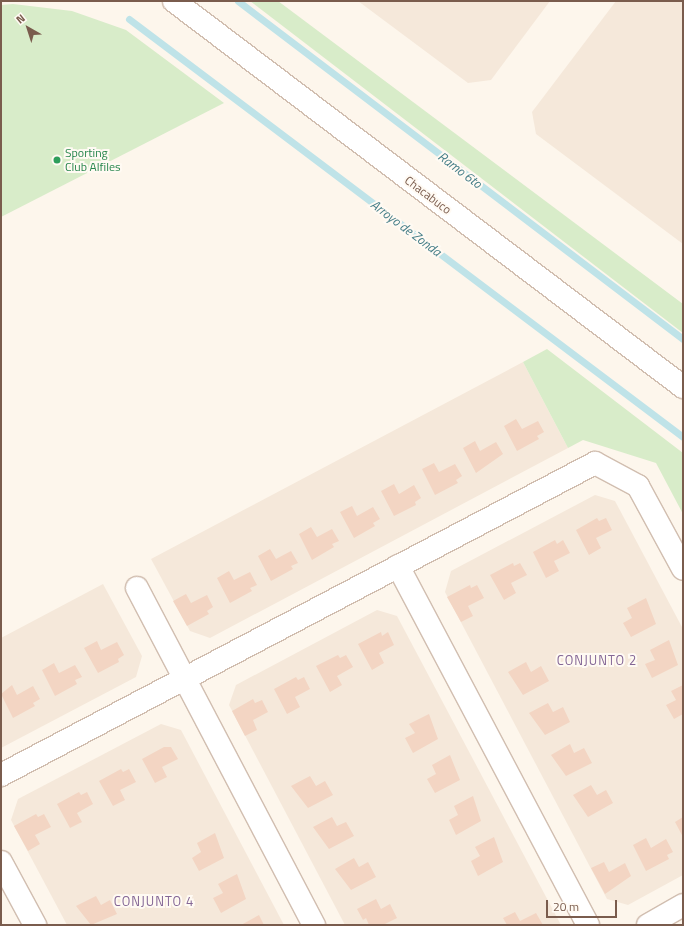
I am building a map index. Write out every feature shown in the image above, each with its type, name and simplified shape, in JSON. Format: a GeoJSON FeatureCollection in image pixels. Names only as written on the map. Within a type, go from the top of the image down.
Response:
{"type":"FeatureCollection","features":[{"type":"Feature","properties":{"kind":"street","name":"Chacabuco"},"geometry":{"type":"LineString","coordinates":[[174,1],[683,388]]}},
{"type":"Feature","properties":{"kind":"street"},"geometry":{"type":"LineString","coordinates":[[1,775],[595,463],[638,486],[683,569]]}},
{"type":"Feature","properties":{"kind":"street"},"geometry":{"type":"LineString","coordinates":[[398,566],[588,925]]}},
{"type":"Feature","properties":{"kind":"street"},"geometry":{"type":"LineString","coordinates":[[138,588],[314,925]]}},
{"type":"Feature","properties":{"kind":"street"},"geometry":{"type":"LineString","coordinates":[[1,862],[34,925]]}},
{"type":"Feature","properties":{"kind":"street"},"geometry":{"type":"LineString","coordinates":[[648,925],[683,905]]}},
{"type":"Feature","properties":{"kind":"shaded area"},"geometry":{"type":"Polygon","coordinates":[[[358,1],[550,1],[491,80],[468,83],[358,1]]]}},
{"type":"Feature","properties":{"kind":"shaded area"},"geometry":{"type":"Polygon","coordinates":[[[616,1],[683,1],[683,244],[536,134],[532,112],[616,1]]]}},
{"type":"Feature","properties":{"kind":"shaded area"},"geometry":{"type":"Polygon","coordinates":[[[523,362],[568,448],[210,638],[190,631],[151,559],[523,362]]]}},
{"type":"Feature","properties":{"kind":"shaded area"},"geometry":{"type":"Polygon","coordinates":[[[595,495],[615,501],[683,629],[683,875],[628,905],[607,899],[445,592],[451,571],[595,495]]]}},
{"type":"Feature","properties":{"kind":"shaded area"},"geometry":{"type":"Polygon","coordinates":[[[103,584],[142,656],[136,677],[1,748],[1,638],[103,584]]]}},
{"type":"Feature","properties":{"kind":"shaded area"},"geometry":{"type":"Polygon","coordinates":[[[377,610],[397,616],[561,925],[345,925],[229,705],[236,685],[377,610]]]}},
{"type":"Feature","properties":{"kind":"shaded area"},"geometry":{"type":"Polygon","coordinates":[[[161,724],[181,730],[284,925],[67,925],[11,820],[18,799],[161,724]]]}},
{"type":"Feature","properties":{"kind":"green space"},"geometry":{"type":"Polygon","coordinates":[[[250,1],[278,1],[683,304],[683,333],[250,1]]]}},
{"type":"Feature","properties":{"kind":"green space","name":"Sporting Club Alfiles"},"geometry":{"type":"Polygon","coordinates":[[[13,4],[72,11],[126,30],[224,103],[1,217],[1,5],[13,4]]]}},
{"type":"Feature","properties":{"kind":"green space"},"geometry":{"type":"Polygon","coordinates":[[[547,349],[683,453],[683,514],[656,463],[583,440],[568,448],[523,362],[547,349]]]}},
{"type":"Feature","properties":{"kind":"building"},"geometry":{"type":"Polygon","coordinates":[[[516,419],[522,429],[538,421],[544,432],[537,436],[539,439],[517,451],[504,426],[516,419]]]}},
{"type":"Feature","properties":{"kind":"building"},"geometry":{"type":"Polygon","coordinates":[[[475,441],[480,451],[496,442],[503,454],[476,473],[463,448],[475,441]]]}},
{"type":"Feature","properties":{"kind":"building"},"geometry":{"type":"Polygon","coordinates":[[[434,463],[439,472],[455,464],[462,476],[456,480],[458,483],[435,495],[422,469],[434,463]]]}},
{"type":"Feature","properties":{"kind":"building"},"geometry":{"type":"Polygon","coordinates":[[[394,484],[399,494],[414,485],[421,498],[415,502],[416,505],[394,516],[381,491],[394,484]]]}},
{"type":"Feature","properties":{"kind":"building"},"geometry":{"type":"Polygon","coordinates":[[[352,506],[357,516],[373,507],[380,519],[373,523],[375,526],[354,538],[340,512],[352,506]]]}},
{"type":"Feature","properties":{"kind":"building"},"geometry":{"type":"Polygon","coordinates":[[[597,518],[599,521],[606,518],[612,530],[596,538],[601,548],[589,555],[576,530],[597,518]]]}},
{"type":"Feature","properties":{"kind":"building"},"geometry":{"type":"Polygon","coordinates":[[[311,527],[317,537],[332,529],[339,541],[332,544],[334,547],[312,560],[299,534],[311,527]]]}},
{"type":"Feature","properties":{"kind":"building"},"geometry":{"type":"Polygon","coordinates":[[[555,540],[557,544],[563,540],[570,553],[554,561],[559,571],[546,578],[533,552],[555,540]]]}},
{"type":"Feature","properties":{"kind":"building"},"geometry":{"type":"Polygon","coordinates":[[[270,549],[276,559],[291,551],[298,563],[291,566],[293,569],[271,581],[258,556],[270,549]]]}},
{"type":"Feature","properties":{"kind":"building"},"geometry":{"type":"Polygon","coordinates":[[[513,563],[514,566],[520,563],[527,575],[511,583],[516,593],[504,600],[490,575],[513,563]]]}},
{"type":"Feature","properties":{"kind":"building"},"geometry":{"type":"Polygon","coordinates":[[[229,571],[234,580],[250,572],[257,585],[250,588],[252,591],[230,603],[217,578],[229,571]]]}},
{"type":"Feature","properties":{"kind":"building"},"geometry":{"type":"Polygon","coordinates":[[[470,585],[471,588],[477,585],[484,598],[468,606],[473,616],[461,622],[447,597],[470,585]]]}},
{"type":"Feature","properties":{"kind":"building"},"geometry":{"type":"Polygon","coordinates":[[[186,594],[191,603],[207,595],[213,607],[207,611],[209,614],[187,626],[173,601],[186,594]]]}},
{"type":"Feature","properties":{"kind":"building"},"geometry":{"type":"Polygon","coordinates":[[[646,598],[656,624],[631,637],[623,623],[632,618],[627,608],[646,598]]]}},
{"type":"Feature","properties":{"kind":"building"},"geometry":{"type":"Polygon","coordinates":[[[381,632],[382,636],[388,632],[394,645],[379,653],[384,663],[372,670],[358,644],[381,632]]]}},
{"type":"Feature","properties":{"kind":"building"},"geometry":{"type":"Polygon","coordinates":[[[669,640],[678,665],[652,678],[645,664],[655,660],[650,650],[669,640]]]}},
{"type":"Feature","properties":{"kind":"building"},"geometry":{"type":"Polygon","coordinates":[[[97,641],[101,650],[117,642],[124,655],[118,659],[119,662],[98,673],[84,648],[97,641]]]}},
{"type":"Feature","properties":{"kind":"building"},"geometry":{"type":"Polygon","coordinates":[[[338,655],[340,658],[346,655],[353,667],[337,676],[342,685],[330,692],[316,666],[338,655]]]}},
{"type":"Feature","properties":{"kind":"building"},"geometry":{"type":"Polygon","coordinates":[[[526,662],[531,672],[541,666],[549,681],[523,695],[508,672],[526,662]]]}},
{"type":"Feature","properties":{"kind":"building"},"geometry":{"type":"Polygon","coordinates":[[[54,663],[59,673],[75,665],[82,677],[75,680],[77,684],[55,696],[42,670],[54,663]]]}},
{"type":"Feature","properties":{"kind":"building"},"geometry":{"type":"Polygon","coordinates":[[[296,677],[298,680],[304,677],[310,689],[295,697],[300,707],[287,714],[274,689],[296,677]]]}},
{"type":"Feature","properties":{"kind":"building"},"geometry":{"type":"Polygon","coordinates":[[[12,685],[17,695],[33,686],[40,699],[33,703],[35,706],[13,718],[1,694],[12,685]]]}},
{"type":"Feature","properties":{"kind":"building"},"geometry":{"type":"Polygon","coordinates":[[[683,685],[683,714],[674,719],[666,705],[676,700],[671,691],[683,685]]]}},
{"type":"Feature","properties":{"kind":"building"},"geometry":{"type":"Polygon","coordinates":[[[253,699],[255,703],[262,700],[268,712],[253,720],[257,730],[245,736],[232,711],[253,699]]]}},
{"type":"Feature","properties":{"kind":"building"},"geometry":{"type":"Polygon","coordinates":[[[548,703],[553,712],[563,707],[570,722],[545,735],[529,713],[548,703]]]}},
{"type":"Feature","properties":{"kind":"building"},"geometry":{"type":"Polygon","coordinates":[[[429,714],[438,739],[413,753],[405,738],[415,733],[409,724],[429,714]]]}},
{"type":"Feature","properties":{"kind":"building"},"geometry":{"type":"Polygon","coordinates":[[[570,744],[574,753],[584,748],[592,763],[566,776],[551,755],[570,744]]]}},
{"type":"Feature","properties":{"kind":"building"},"geometry":{"type":"Polygon","coordinates":[[[164,747],[171,747],[178,759],[162,767],[167,777],[155,783],[142,759],[164,747]]]}},
{"type":"Feature","properties":{"kind":"building"},"geometry":{"type":"Polygon","coordinates":[[[450,755],[460,780],[435,793],[427,779],[436,774],[432,765],[450,755]]]}},
{"type":"Feature","properties":{"kind":"building"},"geometry":{"type":"Polygon","coordinates":[[[121,769],[123,772],[129,769],[136,782],[120,790],[125,800],[113,806],[99,781],[121,769]]]}},
{"type":"Feature","properties":{"kind":"building"},"geometry":{"type":"Polygon","coordinates":[[[310,776],[316,786],[325,781],[333,795],[308,808],[291,786],[310,776]]]}},
{"type":"Feature","properties":{"kind":"building"},"geometry":{"type":"Polygon","coordinates":[[[591,785],[597,795],[606,790],[613,803],[588,817],[573,795],[591,785]]]}},
{"type":"Feature","properties":{"kind":"building"},"geometry":{"type":"Polygon","coordinates":[[[79,792],[81,795],[87,792],[93,804],[77,813],[82,822],[70,828],[57,804],[79,792]]]}},
{"type":"Feature","properties":{"kind":"building"},"geometry":{"type":"Polygon","coordinates":[[[473,796],[481,821],[456,835],[449,820],[458,815],[454,806],[473,796]]]}},
{"type":"Feature","properties":{"kind":"building"},"geometry":{"type":"Polygon","coordinates":[[[36,814],[38,817],[44,814],[51,827],[35,835],[40,844],[28,851],[14,826],[36,814]]]}},
{"type":"Feature","properties":{"kind":"building"},"geometry":{"type":"Polygon","coordinates":[[[332,817],[337,826],[346,822],[354,836],[329,849],[313,827],[332,817]]]}},
{"type":"Feature","properties":{"kind":"building"},"geometry":{"type":"Polygon","coordinates":[[[683,817],[683,837],[675,822],[683,817]]]}},
{"type":"Feature","properties":{"kind":"building"},"geometry":{"type":"Polygon","coordinates":[[[215,833],[224,858],[199,871],[192,858],[201,852],[197,843],[215,833]]]}},
{"type":"Feature","properties":{"kind":"building"},"geometry":{"type":"Polygon","coordinates":[[[494,837],[503,862],[478,876],[471,861],[480,856],[475,847],[494,837]]]}},
{"type":"Feature","properties":{"kind":"building"},"geometry":{"type":"Polygon","coordinates":[[[646,838],[651,848],[666,839],[673,852],[667,855],[669,859],[646,871],[633,845],[646,838]]]}},
{"type":"Feature","properties":{"kind":"building"},"geometry":{"type":"Polygon","coordinates":[[[354,858],[359,867],[368,862],[376,877],[351,890],[335,869],[354,858]]]}},
{"type":"Feature","properties":{"kind":"building"},"geometry":{"type":"Polygon","coordinates":[[[604,862],[609,872],[625,863],[631,876],[605,894],[591,868],[604,862]]]}},
{"type":"Feature","properties":{"kind":"building"},"geometry":{"type":"Polygon","coordinates":[[[237,874],[246,899],[221,913],[213,898],[223,893],[218,884],[237,874]]]}},
{"type":"Feature","properties":{"kind":"building"},"geometry":{"type":"Polygon","coordinates":[[[96,896],[101,905],[110,900],[117,914],[91,925],[76,906],[96,896]]]}},
{"type":"Feature","properties":{"kind":"building"},"geometry":{"type":"Polygon","coordinates":[[[376,899],[381,909],[390,904],[397,918],[383,925],[369,925],[366,918],[363,920],[357,909],[376,899]]]}},
{"type":"Feature","properties":{"kind":"building"},"geometry":{"type":"Polygon","coordinates":[[[515,912],[520,921],[536,913],[543,925],[507,925],[503,918],[515,912]]]}},
{"type":"Feature","properties":{"kind":"building"},"geometry":{"type":"Polygon","coordinates":[[[259,915],[264,925],[241,925],[259,915]]]}},
{"type":"Feature","properties":{"kind":"waterway","name":"Ramo 6to"},"geometry":{"type":"LineString","coordinates":[[238,1],[683,339]]}},
{"type":"Feature","properties":{"kind":"waterway","name":"Arroyo de Zonda"},"geometry":{"type":"LineString","coordinates":[[129,19],[683,437]]}},
{"type":"Feature","properties":{"kind":"place","name":"Sporting Club Alfiles"},"geometry":{"type":"Point","coordinates":[57,160]}},
{"type":"Feature","properties":{"kind":"district","name":"CONJUNTO 2"},"geometry":{"type":"Point","coordinates":[597,660]}},
{"type":"Feature","properties":{"kind":"district","name":"CONJUNTO 4"},"geometry":{"type":"Point","coordinates":[154,901]}}]}
